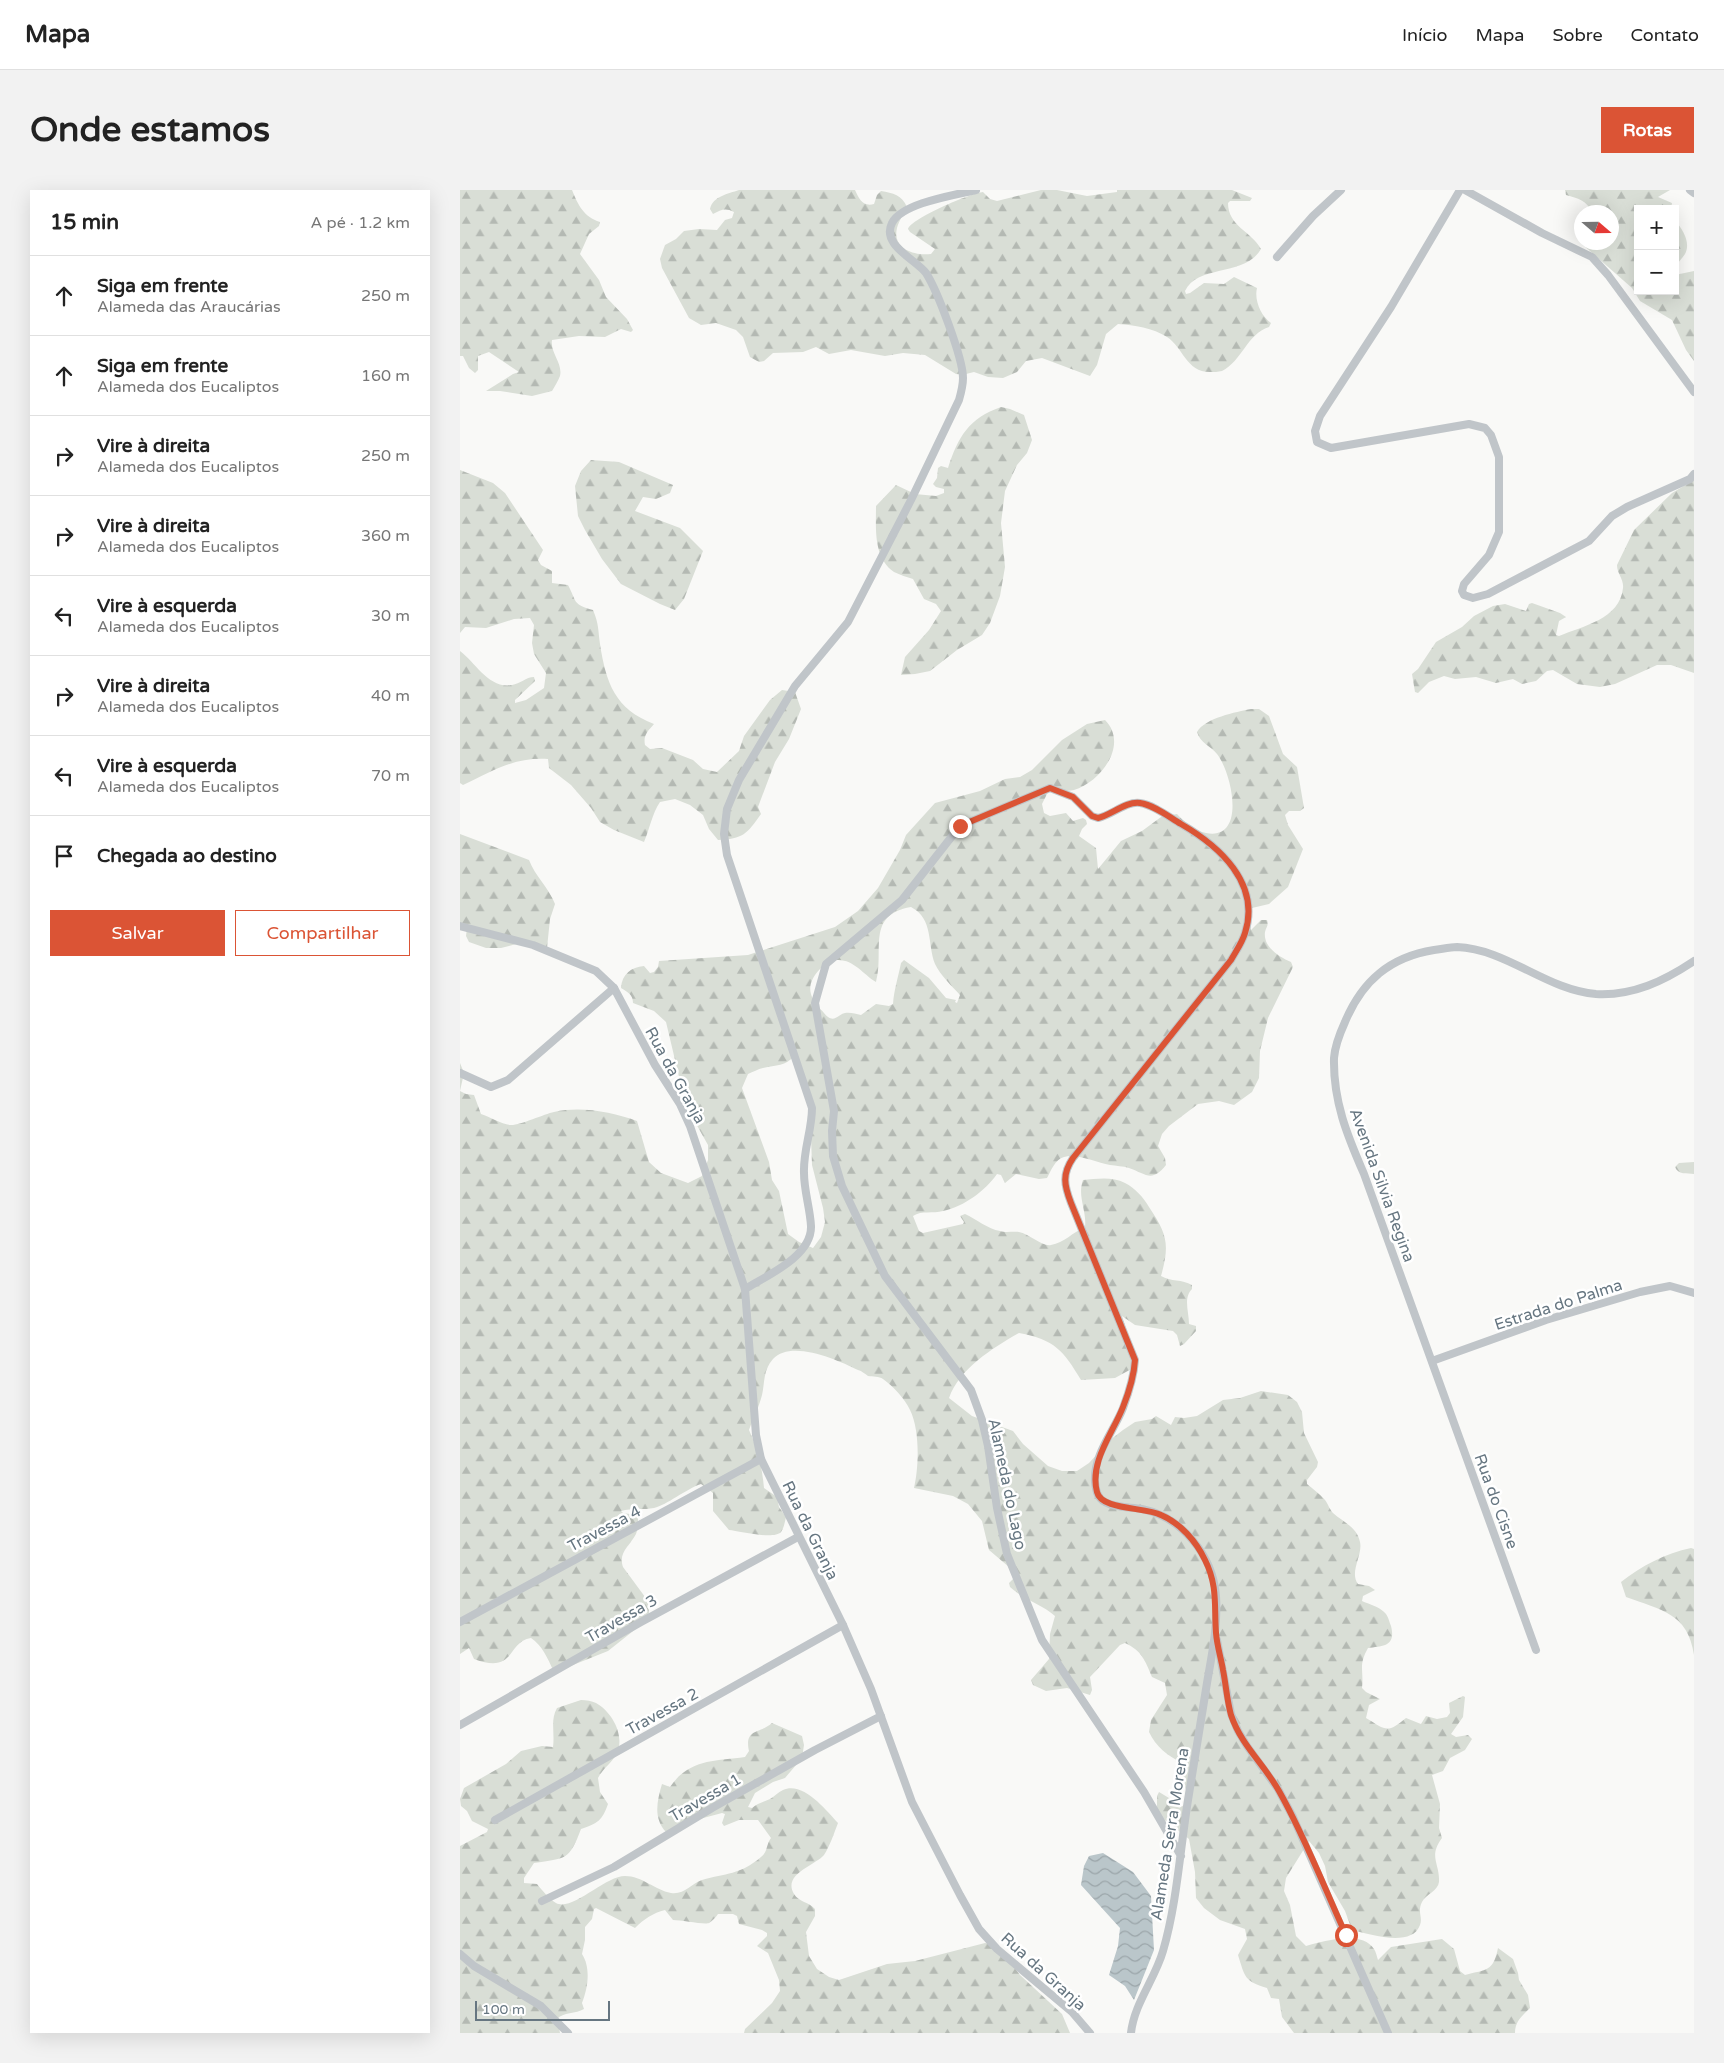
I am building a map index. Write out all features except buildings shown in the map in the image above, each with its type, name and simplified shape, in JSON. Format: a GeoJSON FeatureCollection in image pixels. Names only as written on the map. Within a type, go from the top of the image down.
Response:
{"type":"FeatureCollection","features":[{"type":"Feature","properties":{"kind":"street"},"geometry":{"type":"LineString","coordinates":[[745,1289],[792,1259],[807,1244],[810,1237],[811,1225],[804,1170],[812,1121],[812,1108],[727,855],[724,834],[727,809],[739,780],[795,686],[848,622],[911,500],[963,388],[963,376],[959,357],[934,286],[917,263],[892,241],[890,229],[892,223],[897,217],[918,205],[976,190]]}},
{"type":"Feature","properties":{"kind":"street"},"geometry":{"type":"LineString","coordinates":[[1278,257],[1313,216],[1341,190]]}},
{"type":"Feature","properties":{"kind":"street"},"geometry":{"type":"LineString","coordinates":[[1460,190],[1391,307],[1320,416],[1315,431],[1317,442],[1331,448],[1469,424],[1485,428],[1491,435],[1499,457],[1499,532],[1489,554],[1464,584],[1462,591],[1464,595],[1473,598],[1488,594],[1589,541],[1612,516],[1627,507],[1690,479],[1694,474]]}},
{"type":"Feature","properties":{"kind":"street"},"geometry":{"type":"LineString","coordinates":[[1465,190],[1542,233],[1592,257],[1608,275],[1694,392]]}},
{"type":"Feature","properties":{"kind":"street"},"geometry":{"type":"LineString","coordinates":[[1690,190],[1694,193]]}},
{"type":"Feature","properties":{"kind":"street","name":"Alameda do Lago"},"geometry":{"type":"LineString","coordinates":[[1181,1856],[1144,1792],[1042,1640],[1007,1554],[997,1508],[988,1446],[982,1420],[971,1390],[898,1296],[885,1276],[842,1186],[833,1156],[832,1131],[834,1111],[815,1002],[826,964],[902,900],[960,826],[1050,788],[1073,797],[1092,816],[1098,818],[1133,803],[1147,804],[1192,830],[1222,854],[1235,869],[1244,887],[1248,918],[1245,932],[1235,954],[1211,988],[1073,1158],[1066,1168],[1064,1179],[1074,1211],[1135,1360],[1134,1372],[1123,1408],[1104,1446],[1097,1467],[1095,1481],[1097,1492],[1104,1502],[1160,1514],[1173,1521],[1191,1538],[1206,1560],[1212,1575],[1216,1594],[1216,1633]]}},
{"type":"Feature","properties":{"kind":"street","name":"Rua da Granja"},"geometry":{"type":"LineString","coordinates":[[460,926],[542,949],[596,971],[614,988],[655,1065],[680,1104],[690,1126],[745,1289],[756,1435],[761,1459],[843,1625],[871,1689],[912,1802],[931,1842],[980,1929],[997,1949],[1072,2012],[1090,2033]]}},
{"type":"Feature","properties":{"kind":"street","name":"Avenida Silvia Regina"},"geometry":{"type":"LineString","coordinates":[[1432,1361],[1364,1174],[1343,1126],[1336,1090],[1334,1057],[1337,1039],[1356,998],[1382,970],[1398,960],[1414,954],[1456,947],[1474,950],[1499,958],[1571,990],[1596,994],[1649,987],[1670,977],[1694,961]]}},
{"type":"Feature","properties":{"kind":"street"},"geometry":{"type":"LineString","coordinates":[[460,1073],[491,1087],[508,1080],[614,988]]}},
{"type":"Feature","properties":{"kind":"street","name":"Estrada do Palma"},"geometry":{"type":"LineString","coordinates":[[1432,1361],[1546,1320],[1640,1292],[1670,1286],[1694,1294]]}},
{"type":"Feature","properties":{"kind":"street","name":"Rua do Cisne"},"geometry":{"type":"LineString","coordinates":[[1432,1361],[1536,1650]]}},
{"type":"Feature","properties":{"kind":"street","name":"Travessa 4"},"geometry":{"type":"LineString","coordinates":[[460,1622],[761,1459]]}},
{"type":"Feature","properties":{"kind":"street","name":"Travessa 3"},"geometry":{"type":"LineString","coordinates":[[460,1725],[641,1622],[798,1537]]}},
{"type":"Feature","properties":{"kind":"street","name":"Travessa 2"},"geometry":{"type":"LineString","coordinates":[[495,1820],[843,1625]]}},
{"type":"Feature","properties":{"kind":"street"},"geometry":{"type":"LineString","coordinates":[[1216,1633],[1230,1707],[1238,1730],[1247,1746],[1278,1789],[1293,1817],[1388,2033]]}},
{"type":"Feature","properties":{"kind":"street","name":"Alameda Serra Morena"},"geometry":{"type":"LineString","coordinates":[[1132,2033],[1139,2006],[1163,1952],[1181,1856],[1216,1633]]}},
{"type":"Feature","properties":{"kind":"street","name":"Travessa 1"},"geometry":{"type":"LineString","coordinates":[[542,1901],[614,1867],[712,1808],[815,1750],[881,1716]]}},
{"type":"Feature","properties":{"kind":"street"},"geometry":{"type":"LineString","coordinates":[[460,1954],[474,1966],[541,2006],[568,2033]]}},
{"type":"Feature","properties":{"kind":"green space"},"geometry":{"type":"Polygon","coordinates":[[[460,190],[572,190],[582,210],[594,220],[600,222],[599,226],[589,234],[580,254],[599,280],[606,297],[627,319],[633,330],[631,332],[621,329],[605,337],[579,336],[552,340],[553,349],[560,367],[560,376],[552,391],[532,396],[500,391],[486,391],[519,372],[489,352],[478,356],[478,370],[475,373],[469,368],[463,356],[460,356],[460,190]]]}},
{"type":"Feature","properties":{"kind":"green space"},"geometry":{"type":"Polygon","coordinates":[[[739,190],[855,190],[862,202],[870,205],[874,204],[877,195],[881,191],[893,194],[900,197],[907,207],[897,228],[896,235],[901,246],[918,254],[931,254],[935,249],[908,229],[912,224],[930,213],[976,193],[983,192],[990,199],[997,201],[1041,190],[1057,190],[1087,196],[1117,192],[1117,190],[1232,190],[1252,198],[1250,201],[1230,201],[1228,203],[1229,211],[1236,223],[1252,237],[1261,249],[1254,258],[1244,264],[1200,277],[1191,283],[1185,291],[1186,294],[1190,293],[1204,283],[1224,284],[1234,277],[1257,288],[1256,293],[1259,307],[1271,323],[1269,327],[1255,335],[1229,367],[1216,372],[1202,371],[1195,368],[1172,341],[1156,331],[1118,324],[1106,334],[1097,365],[1090,376],[1042,358],[1026,361],[1017,372],[1003,378],[988,377],[974,372],[962,375],[956,374],[925,355],[903,353],[885,356],[851,350],[829,354],[816,347],[803,352],[773,353],[764,361],[759,362],[750,357],[743,337],[736,330],[716,323],[701,325],[689,318],[662,268],[660,259],[665,245],[676,239],[684,231],[699,229],[717,230],[725,220],[732,218],[734,212],[731,210],[723,210],[713,214],[710,209],[718,198],[739,190]]]}},
{"type":"Feature","properties":{"kind":"green space"},"geometry":{"type":"Polygon","coordinates":[[[1565,190],[1670,190],[1658,197],[1672,203],[1672,205],[1634,205],[1634,291],[1589,250],[1619,250],[1619,205],[1588,205],[1582,200],[1566,195],[1565,190]]]}},
{"type":"Feature","properties":{"kind":"green space"},"geometry":{"type":"Polygon","coordinates":[[[1679,226],[1687,241],[1685,254],[1679,262],[1679,226]]]}},
{"type":"Feature","properties":{"kind":"green space"},"geometry":{"type":"Polygon","coordinates":[[[1694,271],[1694,361],[1686,350],[1672,320],[1640,301],[1636,295],[1679,295],[1679,274],[1694,271]]]}},
{"type":"Feature","properties":{"kind":"green space"},"geometry":{"type":"Polygon","coordinates":[[[1001,407],[1024,415],[1032,440],[1027,453],[1017,465],[1005,491],[1001,523],[1005,567],[1000,596],[990,623],[982,635],[957,650],[930,671],[901,675],[905,657],[929,630],[941,611],[936,604],[924,599],[913,579],[894,572],[882,559],[877,542],[876,506],[896,485],[915,494],[936,496],[944,493],[944,489],[933,484],[937,478],[938,468],[941,466],[948,468],[961,438],[973,423],[1001,407]]]}},
{"type":"Feature","properties":{"kind":"green space"},"geometry":{"type":"Polygon","coordinates":[[[591,460],[619,462],[673,485],[670,493],[656,499],[643,497],[635,511],[680,528],[703,551],[684,599],[675,610],[621,584],[602,559],[585,530],[578,516],[575,486],[581,471],[591,460]]]}},
{"type":"Feature","properties":{"kind":"green space"},"geometry":{"type":"Polygon","coordinates":[[[460,470],[493,483],[505,493],[543,550],[538,560],[541,565],[552,571],[552,583],[568,585],[578,604],[593,610],[597,623],[602,658],[609,682],[621,702],[630,711],[654,724],[645,738],[645,745],[650,749],[662,748],[693,760],[703,769],[717,772],[739,751],[744,736],[770,700],[782,690],[795,692],[801,709],[789,739],[775,762],[758,807],[761,814],[748,831],[739,837],[718,840],[709,829],[703,815],[690,805],[675,799],[660,802],[644,842],[600,822],[591,808],[571,785],[549,768],[548,759],[524,760],[494,770],[463,785],[460,783],[460,651],[483,674],[496,683],[512,685],[534,677],[535,681],[515,700],[515,703],[526,700],[544,688],[546,673],[534,654],[532,643],[534,625],[530,618],[514,619],[486,628],[465,627],[460,633],[460,470]]]}},
{"type":"Feature","properties":{"kind":"green space"},"geometry":{"type":"Polygon","coordinates":[[[1694,480],[1694,673],[1671,665],[1657,665],[1615,684],[1600,687],[1577,684],[1553,670],[1547,671],[1536,681],[1522,684],[1513,679],[1496,683],[1476,677],[1455,679],[1444,676],[1429,682],[1418,693],[1415,692],[1412,674],[1418,669],[1436,642],[1462,627],[1474,616],[1493,606],[1505,604],[1526,611],[1529,604],[1532,603],[1560,613],[1566,617],[1559,621],[1556,635],[1559,636],[1589,625],[1608,614],[1620,599],[1623,585],[1617,565],[1634,530],[1672,493],[1694,480]]]}},
{"type":"Feature","properties":{"kind":"green space"},"geometry":{"type":"Polygon","coordinates":[[[1259,709],[1269,716],[1283,754],[1297,767],[1304,808],[1300,811],[1289,811],[1285,815],[1288,825],[1303,849],[1288,887],[1269,904],[1252,908],[1249,916],[1251,930],[1261,920],[1267,920],[1268,925],[1265,937],[1269,947],[1291,962],[1293,967],[1268,1018],[1260,1051],[1259,1078],[1252,1092],[1234,1105],[1219,1101],[1198,1104],[1169,1126],[1162,1134],[1158,1146],[1165,1158],[1166,1165],[1157,1174],[1149,1176],[1127,1167],[1069,1156],[1061,1158],[1056,1163],[1047,1178],[1039,1179],[1016,1174],[1005,1183],[1001,1175],[997,1174],[980,1192],[959,1206],[913,1216],[919,1231],[923,1233],[963,1224],[964,1222],[960,1216],[965,1214],[996,1230],[1019,1232],[1044,1244],[1051,1245],[1060,1242],[1085,1227],[1081,1192],[1083,1180],[1104,1178],[1115,1179],[1135,1190],[1147,1203],[1160,1225],[1166,1247],[1161,1276],[1192,1285],[1187,1305],[1189,1324],[1196,1326],[1196,1331],[1184,1344],[1180,1346],[1177,1335],[1173,1331],[1135,1325],[1122,1316],[1136,1360],[1135,1367],[1115,1378],[1081,1380],[1069,1361],[1057,1348],[1041,1339],[1019,1333],[978,1360],[954,1387],[949,1398],[972,1416],[1013,1431],[1023,1444],[1048,1466],[1062,1471],[1077,1471],[1089,1463],[1110,1440],[1123,1430],[1135,1422],[1152,1419],[1156,1416],[1171,1425],[1175,1417],[1197,1416],[1223,1400],[1240,1398],[1261,1391],[1288,1395],[1297,1402],[1302,1412],[1304,1433],[1318,1462],[1317,1467],[1307,1480],[1307,1484],[1323,1498],[1333,1513],[1356,1532],[1360,1542],[1360,1552],[1355,1569],[1356,1579],[1358,1584],[1369,1586],[1375,1590],[1363,1596],[1362,1601],[1384,1612],[1391,1626],[1392,1638],[1390,1641],[1384,1645],[1368,1648],[1363,1659],[1362,1688],[1380,1699],[1369,1705],[1366,1718],[1386,1728],[1395,1726],[1406,1718],[1421,1724],[1426,1716],[1437,1719],[1447,1717],[1450,1713],[1449,1703],[1463,1696],[1465,1697],[1463,1717],[1451,1734],[1456,1737],[1468,1735],[1472,1739],[1465,1750],[1450,1758],[1443,1771],[1432,1775],[1440,1804],[1439,1828],[1442,1838],[1435,1855],[1439,1882],[1436,1888],[1422,1902],[1420,1909],[1421,1922],[1415,1932],[1408,1936],[1389,1938],[1352,1930],[1345,1911],[1328,1882],[1325,1866],[1319,1853],[1309,1841],[1286,1878],[1284,1891],[1290,1905],[1296,1936],[1306,1946],[1342,1939],[1352,1938],[1361,1940],[1368,1943],[1374,1949],[1378,1960],[1391,1947],[1442,1939],[1454,1949],[1460,1971],[1465,1975],[1491,1966],[1498,1948],[1513,1959],[1519,1980],[1528,1995],[1530,2008],[1518,2022],[1515,2033],[1294,2033],[1282,2017],[1279,1999],[1271,1998],[1267,1988],[1254,1983],[1244,1973],[1238,1955],[1247,1939],[1245,1929],[1220,1920],[1204,1908],[1196,1898],[1195,1872],[1189,1839],[1157,1814],[1157,1796],[1159,1792],[1184,1807],[1189,1799],[1183,1781],[1182,1763],[1162,1750],[1149,1732],[1151,1720],[1167,1695],[1165,1683],[1152,1677],[1142,1657],[1135,1649],[1125,1643],[1120,1645],[1090,1677],[1092,1690],[1090,1695],[1067,1688],[1046,1691],[1033,1685],[1031,1680],[1049,1659],[1050,1634],[1055,1616],[1010,1587],[1009,1583],[1016,1576],[1016,1573],[989,1550],[982,1521],[968,1504],[953,1496],[914,1488],[918,1459],[917,1438],[910,1410],[891,1385],[881,1378],[868,1376],[839,1361],[815,1353],[791,1351],[781,1353],[773,1359],[766,1372],[761,1399],[749,1430],[759,1458],[764,1488],[777,1497],[779,1507],[786,1517],[781,1532],[764,1535],[729,1530],[713,1511],[713,1493],[701,1484],[654,1508],[621,1511],[638,1517],[636,1534],[623,1553],[622,1562],[623,1567],[648,1601],[649,1613],[642,1624],[608,1651],[563,1669],[553,1670],[541,1648],[531,1638],[523,1640],[509,1656],[497,1663],[488,1663],[474,1659],[469,1648],[460,1654],[460,1091],[474,1095],[481,1114],[510,1125],[564,1110],[586,1110],[607,1113],[637,1121],[649,1162],[661,1173],[688,1183],[702,1176],[708,1160],[708,1145],[686,1106],[666,1022],[654,1011],[633,1003],[630,994],[621,988],[623,979],[628,972],[644,966],[650,973],[654,972],[658,967],[659,961],[748,955],[835,927],[858,911],[878,888],[900,850],[906,835],[935,803],[980,791],[1005,779],[1020,777],[1032,770],[1062,740],[1087,724],[1105,720],[1112,730],[1114,740],[1113,751],[1109,761],[1094,779],[1084,786],[1071,791],[1050,788],[1042,804],[1044,813],[1050,816],[1066,813],[1073,821],[1083,818],[1086,820],[1087,824],[1079,836],[1096,848],[1098,869],[1121,841],[1142,831],[1161,817],[1177,814],[1197,830],[1206,833],[1219,833],[1227,827],[1231,817],[1233,804],[1231,789],[1223,763],[1215,751],[1203,742],[1197,732],[1201,727],[1214,719],[1237,712],[1259,709]],[[911,907],[897,911],[887,918],[882,926],[876,982],[853,964],[843,960],[830,962],[816,974],[811,984],[811,993],[816,1004],[828,1017],[833,1019],[847,1013],[861,1015],[876,1004],[889,1006],[893,1004],[901,963],[904,960],[929,978],[946,998],[956,1000],[955,1002],[957,1003],[960,995],[935,964],[927,925],[918,912],[911,907]],[[794,1056],[784,1063],[761,1068],[748,1074],[742,1088],[769,1162],[772,1180],[779,1191],[788,1234],[799,1242],[813,1248],[821,1237],[825,1222],[812,1165],[810,1109],[794,1056]]]}},
{"type":"Feature","properties":{"kind":"green space"},"geometry":{"type":"Polygon","coordinates":[[[460,834],[529,860],[555,904],[550,919],[547,948],[520,943],[501,948],[486,948],[469,942],[466,936],[467,928],[460,923],[460,834]]]}},
{"type":"Feature","properties":{"kind":"green space"},"geometry":{"type":"Polygon","coordinates":[[[460,1063],[464,1073],[460,1091],[460,1063]]]}},
{"type":"Feature","properties":{"kind":"green space"},"geometry":{"type":"Polygon","coordinates":[[[1694,1162],[1694,1174],[1676,1170],[1675,1167],[1679,1163],[1694,1162]]]}},
{"type":"Feature","properties":{"kind":"green space"},"geometry":{"type":"Polygon","coordinates":[[[1691,1548],[1694,1549],[1694,1655],[1686,1630],[1679,1622],[1661,1610],[1626,1597],[1621,1582],[1654,1561],[1672,1553],[1691,1548]]]}},
{"type":"Feature","properties":{"kind":"green space"},"geometry":{"type":"Polygon","coordinates":[[[581,1700],[596,1703],[602,1707],[612,1718],[618,1732],[619,1746],[617,1753],[598,1778],[600,1792],[608,1804],[599,1821],[581,1829],[569,1853],[553,1860],[534,1863],[524,1878],[524,1883],[537,1884],[553,1901],[563,1904],[571,1903],[608,1881],[625,1876],[637,1878],[659,1889],[676,1893],[684,1891],[702,1880],[733,1873],[753,1863],[765,1853],[771,1838],[758,1820],[739,1820],[724,1826],[722,1823],[725,1814],[722,1813],[692,1821],[666,1832],[659,1821],[657,1809],[662,1784],[670,1787],[686,1771],[703,1763],[745,1757],[749,1751],[748,1744],[751,1735],[772,1723],[802,1736],[804,1745],[802,1758],[785,1778],[773,1782],[755,1793],[748,1807],[752,1808],[779,1792],[791,1788],[814,1798],[838,1823],[824,1855],[792,1881],[796,1897],[815,1909],[815,1916],[806,1932],[809,1956],[817,1969],[829,1977],[839,1980],[887,1964],[915,1961],[985,1943],[993,1944],[1001,1950],[1020,1975],[1062,2014],[1070,2033],[744,2033],[745,2029],[772,2003],[780,1991],[779,1980],[768,1953],[757,1946],[767,1936],[767,1933],[739,1924],[737,1916],[733,1914],[718,1914],[709,1923],[703,1923],[673,1920],[665,1910],[649,1917],[635,1928],[596,1908],[594,1909],[592,1919],[585,1927],[582,1954],[587,1965],[588,1978],[582,2003],[584,2009],[563,2015],[557,2019],[560,2033],[460,2033],[460,1846],[487,1832],[488,1829],[472,1821],[467,1811],[461,1806],[460,1799],[464,1788],[506,1764],[521,1751],[542,1746],[553,1747],[553,1722],[557,1708],[581,1700]]]}},
{"type":"Feature","properties":{"kind":"water"},"geometry":{"type":"Polygon","coordinates":[[[1103,1853],[1133,1872],[1151,1896],[1154,1950],[1134,2000],[1125,1986],[1109,1975],[1118,1946],[1120,1928],[1081,1885],[1084,1866],[1089,1856],[1103,1853]]]}},
{"type":"Feature","properties":{"kind":"route"},"geometry":{"type":"LineString","coordinates":[[960,826],[1050,788],[1073,797],[1092,816],[1098,818],[1138,802],[1147,804],[1192,830],[1222,854],[1235,869],[1244,887],[1248,918],[1242,942],[1231,960],[1211,988],[1073,1158],[1066,1168],[1064,1179],[1071,1203],[1135,1360],[1134,1372],[1123,1408],[1104,1446],[1097,1467],[1095,1481],[1097,1492],[1104,1502],[1143,1509],[1160,1514],[1173,1521],[1197,1545],[1206,1560],[1212,1575],[1216,1594],[1216,1633],[1231,1714],[1247,1746],[1278,1789],[1293,1817],[1346,1935]]}}]}
